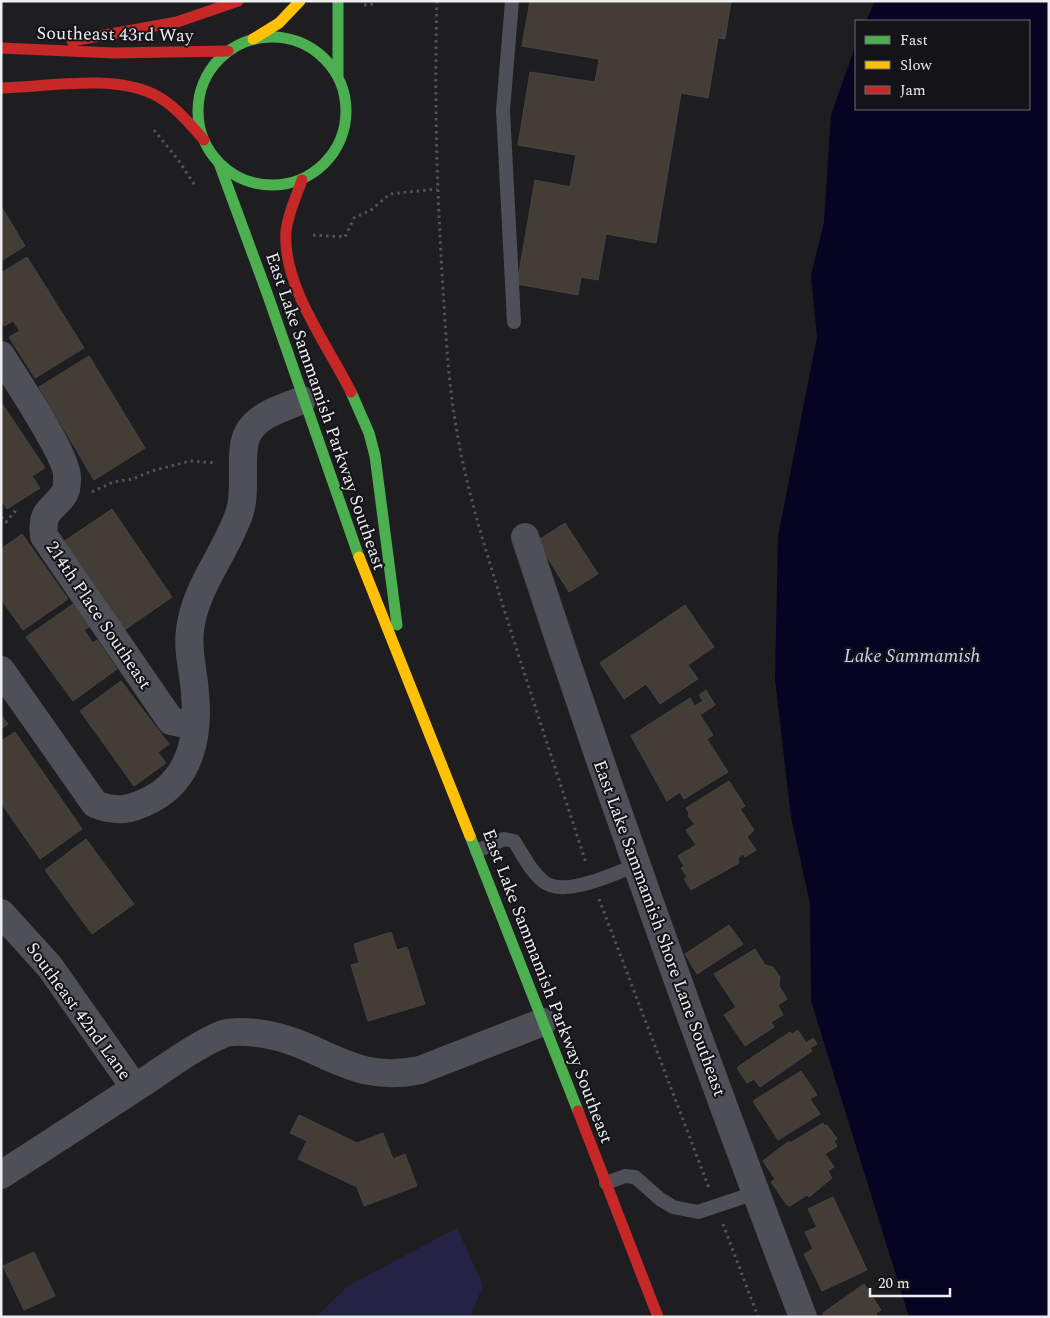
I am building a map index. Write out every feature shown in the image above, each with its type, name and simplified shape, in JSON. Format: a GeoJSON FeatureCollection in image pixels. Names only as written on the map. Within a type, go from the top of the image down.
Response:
{"type":"FeatureCollection","features":[{"type":"Feature","properties":{"kind":"main road"},"geometry":{"type":"LineString","coordinates":[[26,50],[187,22],[212,14],[238,1]]}},
{"type":"Feature","properties":{"kind":"main road"},"geometry":{"type":"LineString","coordinates":[[205,141],[199,122],[199,102],[214,65],[228,51],[278,25],[291,14],[300,1]]}},
{"type":"Feature","properties":{"kind":"main road"},"geometry":{"type":"LineString","coordinates":[[338,1],[338,76]]}},
{"type":"Feature","properties":{"kind":"main road"},"geometry":{"type":"LineString","coordinates":[[1,88],[111,84],[140,88],[154,94],[176,110],[205,141],[219,163],[237,176],[258,184],[280,185],[302,180],[322,166],[338,147],[346,124],[346,100],[338,76],[326,60],[310,47],[298,42],[271,37],[252,40]]}},
{"type":"Feature","properties":{"kind":"main road","name":"Southeast 43rd Way"},"geometry":{"type":"LineString","coordinates":[[1,48],[108,54],[228,51]]}},
{"type":"Feature","properties":{"kind":"main road","name":"East Lake Sammamish Parkway Southeast"},"geometry":{"type":"LineString","coordinates":[[219,163],[233,207],[262,279],[302,400],[376,605],[405,668],[658,1317]]}},
{"type":"Feature","properties":{"kind":"main road","name":"East Lake Sammamish Parkway Southeast"},"geometry":{"type":"LineString","coordinates":[[302,180],[286,233],[286,249],[296,282],[315,323],[352,390],[370,434],[380,480],[390,588],[405,668]]}},
{"type":"Feature","properties":{"kind":"street"},"geometry":{"type":"LineString","coordinates":[[1,355],[60,454],[68,476],[65,493]]}},
{"type":"Feature","properties":{"kind":"street"},"geometry":{"type":"LineString","coordinates":[[1,670],[96,804],[109,810],[123,811],[138,807],[164,792],[176,782],[191,755],[194,726],[195,694],[190,649],[190,629],[205,583],[241,510],[245,442],[255,424],[269,414],[302,400]]}},
{"type":"Feature","properties":{"kind":"street","name":"214th Place Southeast"},"geometry":{"type":"LineString","coordinates":[[65,493],[52,505],[43,522],[44,536],[171,721],[194,726]]}},
{"type":"Feature","properties":{"kind":"street","name":"East Lake Sammamish Shore Lane Southeast"},"geometry":{"type":"LineString","coordinates":[[525,537],[637,866],[755,1193],[803,1317]]}},
{"type":"Feature","properties":{"kind":"street","name":"Southeast 42nd Lane"},"geometry":{"type":"LineString","coordinates":[[1,913],[50,967],[135,1088]]}},
{"type":"Feature","properties":{"kind":"street"},"geometry":{"type":"LineString","coordinates":[[1,1175],[187,1054],[224,1034],[243,1031],[265,1034],[282,1038],[361,1070],[381,1074],[403,1074],[420,1070],[543,1022]]}},
{"type":"Feature","properties":{"kind":"lane"},"geometry":{"type":"LineString","coordinates":[[512,1],[503,110],[514,322]]}},
{"type":"Feature","properties":{"kind":"lane"},"geometry":{"type":"LineString","coordinates":[[477,851],[504,839],[514,841],[535,874],[545,883],[560,887],[574,887],[637,866]]}},
{"type":"Feature","properties":{"kind":"lane"},"geometry":{"type":"LineString","coordinates":[[606,1183],[625,1176],[635,1177],[660,1199],[673,1207],[698,1212],[755,1193]]}},
{"type":"Feature","properties":{"kind":"path"},"geometry":{"type":"LineString","coordinates":[[437,1],[434,87],[437,190],[448,366],[456,425],[473,508],[530,694],[592,881],[758,1317]]}},
{"type":"Feature","properties":{"kind":"path"},"geometry":{"type":"LineString","coordinates":[[150,127],[179,161],[201,195]]}},
{"type":"Feature","properties":{"kind":"path"},"geometry":{"type":"LineString","coordinates":[[306,234],[345,237],[354,218],[371,210],[390,194],[409,190],[437,190]]}},
{"type":"Feature","properties":{"kind":"path"},"geometry":{"type":"LineString","coordinates":[[65,493],[95,492],[113,482],[133,479],[152,471],[190,461],[245,466]]}},
{"type":"Feature","properties":{"kind":"path"},"geometry":{"type":"LineString","coordinates":[[1,517],[6,522],[21,505]]}},
{"type":"Feature","properties":{"kind":"shaded area"},"geometry":{"type":"Polygon","coordinates":[[[457,1228],[483,1285],[470,1317],[316,1317],[348,1286],[457,1228]]]}},
{"type":"Feature","properties":{"kind":"water","name":"Lake Sammamish"},"geometry":{"type":"Polygon","coordinates":[[[875,1],[1049,1],[1049,1317],[909,1317],[811,1001],[810,904],[791,817],[775,679],[778,536],[817,337],[811,275],[824,222],[831,115],[855,47],[855,110],[1030,110],[1030,20],[866,20],[875,1]]]}},
{"type":"Feature","properties":{"kind":"building"},"geometry":{"type":"Polygon","coordinates":[[[530,1],[731,1],[725,39],[718,38],[708,98],[681,93],[656,243],[606,234],[598,280],[581,277],[578,295],[517,284],[535,180],[570,187],[576,155],[518,145],[530,72],[595,82],[599,59],[522,46],[530,1]]]}},
{"type":"Feature","properties":{"kind":"building"},"geometry":{"type":"Polygon","coordinates":[[[1,206],[25,246],[1,261],[1,206]]]}},
{"type":"Feature","properties":{"kind":"building"},"geometry":{"type":"Polygon","coordinates":[[[27,257],[84,348],[35,378],[9,337],[20,331],[13,321],[4,326],[1,321],[1,273],[27,257]]]}},
{"type":"Feature","properties":{"kind":"building"},"geometry":{"type":"Polygon","coordinates":[[[89,356],[145,448],[94,480],[39,387],[89,356]]]}},
{"type":"Feature","properties":{"kind":"building"},"geometry":{"type":"Polygon","coordinates":[[[1,402],[45,468],[32,476],[40,488],[7,509],[1,500],[1,402]]]}},
{"type":"Feature","properties":{"kind":"building"},"geometry":{"type":"Polygon","coordinates":[[[112,509],[172,597],[123,631],[63,542],[112,509]]]}},
{"type":"Feature","properties":{"kind":"building"},"geometry":{"type":"Polygon","coordinates":[[[565,523],[598,574],[569,592],[537,541],[565,523]]]}},
{"type":"Feature","properties":{"kind":"building"},"geometry":{"type":"Polygon","coordinates":[[[22,534],[68,599],[23,630],[1,599],[1,549],[22,534]]]}},
{"type":"Feature","properties":{"kind":"building"},"geometry":{"type":"Polygon","coordinates":[[[73,604],[89,627],[84,630],[93,643],[97,640],[117,669],[73,701],[26,637],[73,604]]]}},
{"type":"Feature","properties":{"kind":"building"},"geometry":{"type":"Polygon","coordinates":[[[685,605],[714,647],[688,665],[698,679],[660,704],[646,684],[624,699],[600,663],[685,605]]]}},
{"type":"Feature","properties":{"kind":"building"},"geometry":{"type":"Polygon","coordinates":[[[121,681],[169,744],[158,752],[166,763],[134,786],[80,711],[121,681]]]}},
{"type":"Feature","properties":{"kind":"building"},"geometry":{"type":"Polygon","coordinates":[[[706,690],[715,705],[700,715],[713,735],[707,739],[728,772],[684,799],[680,792],[667,801],[631,736],[690,698],[695,706],[703,701],[699,695],[706,690]]]}},
{"type":"Feature","properties":{"kind":"building"},"geometry":{"type":"Polygon","coordinates":[[[1,715],[8,724],[1,729],[1,715]]]}},
{"type":"Feature","properties":{"kind":"building"},"geometry":{"type":"Polygon","coordinates":[[[15,732],[82,829],[40,859],[1,803],[1,741],[15,732]]]}},
{"type":"Feature","properties":{"kind":"building"},"geometry":{"type":"Polygon","coordinates":[[[729,781],[745,806],[740,809],[754,830],[747,837],[756,850],[745,857],[743,854],[738,858],[739,863],[691,890],[684,879],[687,877],[681,868],[684,866],[678,856],[696,845],[686,830],[695,824],[688,816],[689,813],[686,808],[729,781]]]}},
{"type":"Feature","properties":{"kind":"building"},"geometry":{"type":"Polygon","coordinates":[[[86,839],[134,904],[92,934],[45,870],[86,839]]]}},
{"type":"Feature","properties":{"kind":"building"},"geometry":{"type":"Polygon","coordinates":[[[729,925],[743,944],[697,974],[685,954],[729,925]]]}},
{"type":"Feature","properties":{"kind":"building"},"geometry":{"type":"Polygon","coordinates":[[[391,932],[397,950],[407,947],[425,1004],[368,1021],[351,965],[359,963],[354,944],[391,932]]]}},
{"type":"Feature","properties":{"kind":"building"},"geometry":{"type":"Polygon","coordinates":[[[755,949],[765,965],[773,967],[780,977],[779,986],[787,999],[778,1005],[783,1015],[771,1022],[774,1027],[745,1046],[724,1015],[736,1007],[714,974],[755,949]]]}},
{"type":"Feature","properties":{"kind":"building"},"geometry":{"type":"Polygon","coordinates":[[[798,1030],[806,1043],[813,1038],[817,1044],[810,1048],[812,1051],[760,1087],[754,1079],[747,1083],[737,1068],[790,1032],[792,1034],[798,1030]]]}},
{"type":"Feature","properties":{"kind":"building"},"geometry":{"type":"Polygon","coordinates":[[[801,1071],[817,1095],[810,1099],[820,1114],[778,1140],[753,1101],[801,1071]]]}},
{"type":"Feature","properties":{"kind":"building"},"geometry":{"type":"Polygon","coordinates":[[[299,1115],[357,1143],[383,1133],[393,1159],[405,1154],[417,1186],[364,1206],[357,1187],[298,1159],[307,1141],[290,1133],[299,1115]]]}},
{"type":"Feature","properties":{"kind":"building"},"geometry":{"type":"Polygon","coordinates":[[[823,1123],[825,1126],[827,1125],[837,1139],[834,1141],[837,1146],[825,1154],[834,1167],[828,1171],[832,1178],[809,1197],[807,1195],[790,1206],[787,1205],[771,1182],[775,1179],[763,1161],[789,1141],[790,1143],[823,1123]]]}},
{"type":"Feature","properties":{"kind":"building"},"geometry":{"type":"Polygon","coordinates":[[[833,1197],[867,1270],[822,1291],[804,1254],[813,1249],[805,1232],[817,1227],[808,1209],[833,1197]]]}},
{"type":"Feature","properties":{"kind":"building"},"geometry":{"type":"Polygon","coordinates":[[[34,1252],[55,1296],[24,1310],[3,1266],[34,1252]]]}},
{"type":"Feature","properties":{"kind":"building"},"geometry":{"type":"Polygon","coordinates":[[[864,1284],[881,1310],[876,1313],[878,1317],[824,1317],[823,1313],[864,1284]]]}},
{"type":"Feature","properties":{"kind":"traffic: fast"},"geometry":{"type":"LineString","coordinates":[[338,1],[338,76]]}},
{"type":"Feature","properties":{"kind":"traffic: fast"},"geometry":{"type":"LineString","coordinates":[[272,37],[300,43],[324,59],[340,83],[346,111],[340,139],[324,163],[300,179],[272,185],[244,179],[220,163],[204,139],[198,111],[204,83],[220,59],[244,43],[272,37]]}},
{"type":"Feature","properties":{"kind":"traffic: fast"},"geometry":{"type":"LineString","coordinates":[[219,163],[267,293],[359,557]]}},
{"type":"Feature","properties":{"kind":"traffic: fast"},"geometry":{"type":"LineString","coordinates":[[351,392],[369,433],[375,456],[397,625]]}},
{"type":"Feature","properties":{"kind":"traffic: fast"},"geometry":{"type":"LineString","coordinates":[[470,836],[578,1111]]}},
{"type":"Feature","properties":{"kind":"traffic: slow"},"geometry":{"type":"LineString","coordinates":[[253,39],[279,23],[300,1]]}},
{"type":"Feature","properties":{"kind":"traffic: slow"},"geometry":{"type":"LineString","coordinates":[[359,557],[470,836]]}},
{"type":"Feature","properties":{"kind":"traffic: jam"},"geometry":{"type":"LineString","coordinates":[[72,41],[177,22],[238,1]]}},
{"type":"Feature","properties":{"kind":"traffic: jam"},"geometry":{"type":"LineString","coordinates":[[1,48],[114,53],[228,51]]}},
{"type":"Feature","properties":{"kind":"traffic: jam"},"geometry":{"type":"LineString","coordinates":[[1,88],[78,83],[118,84],[136,88],[153,94],[168,103],[181,114],[204,140]]}},
{"type":"Feature","properties":{"kind":"traffic: jam"},"geometry":{"type":"LineString","coordinates":[[302,180],[290,211],[286,231],[291,273],[308,314],[351,392]]}},
{"type":"Feature","properties":{"kind":"traffic: jam"},"geometry":{"type":"LineString","coordinates":[[578,1111],[658,1317]]}}]}
